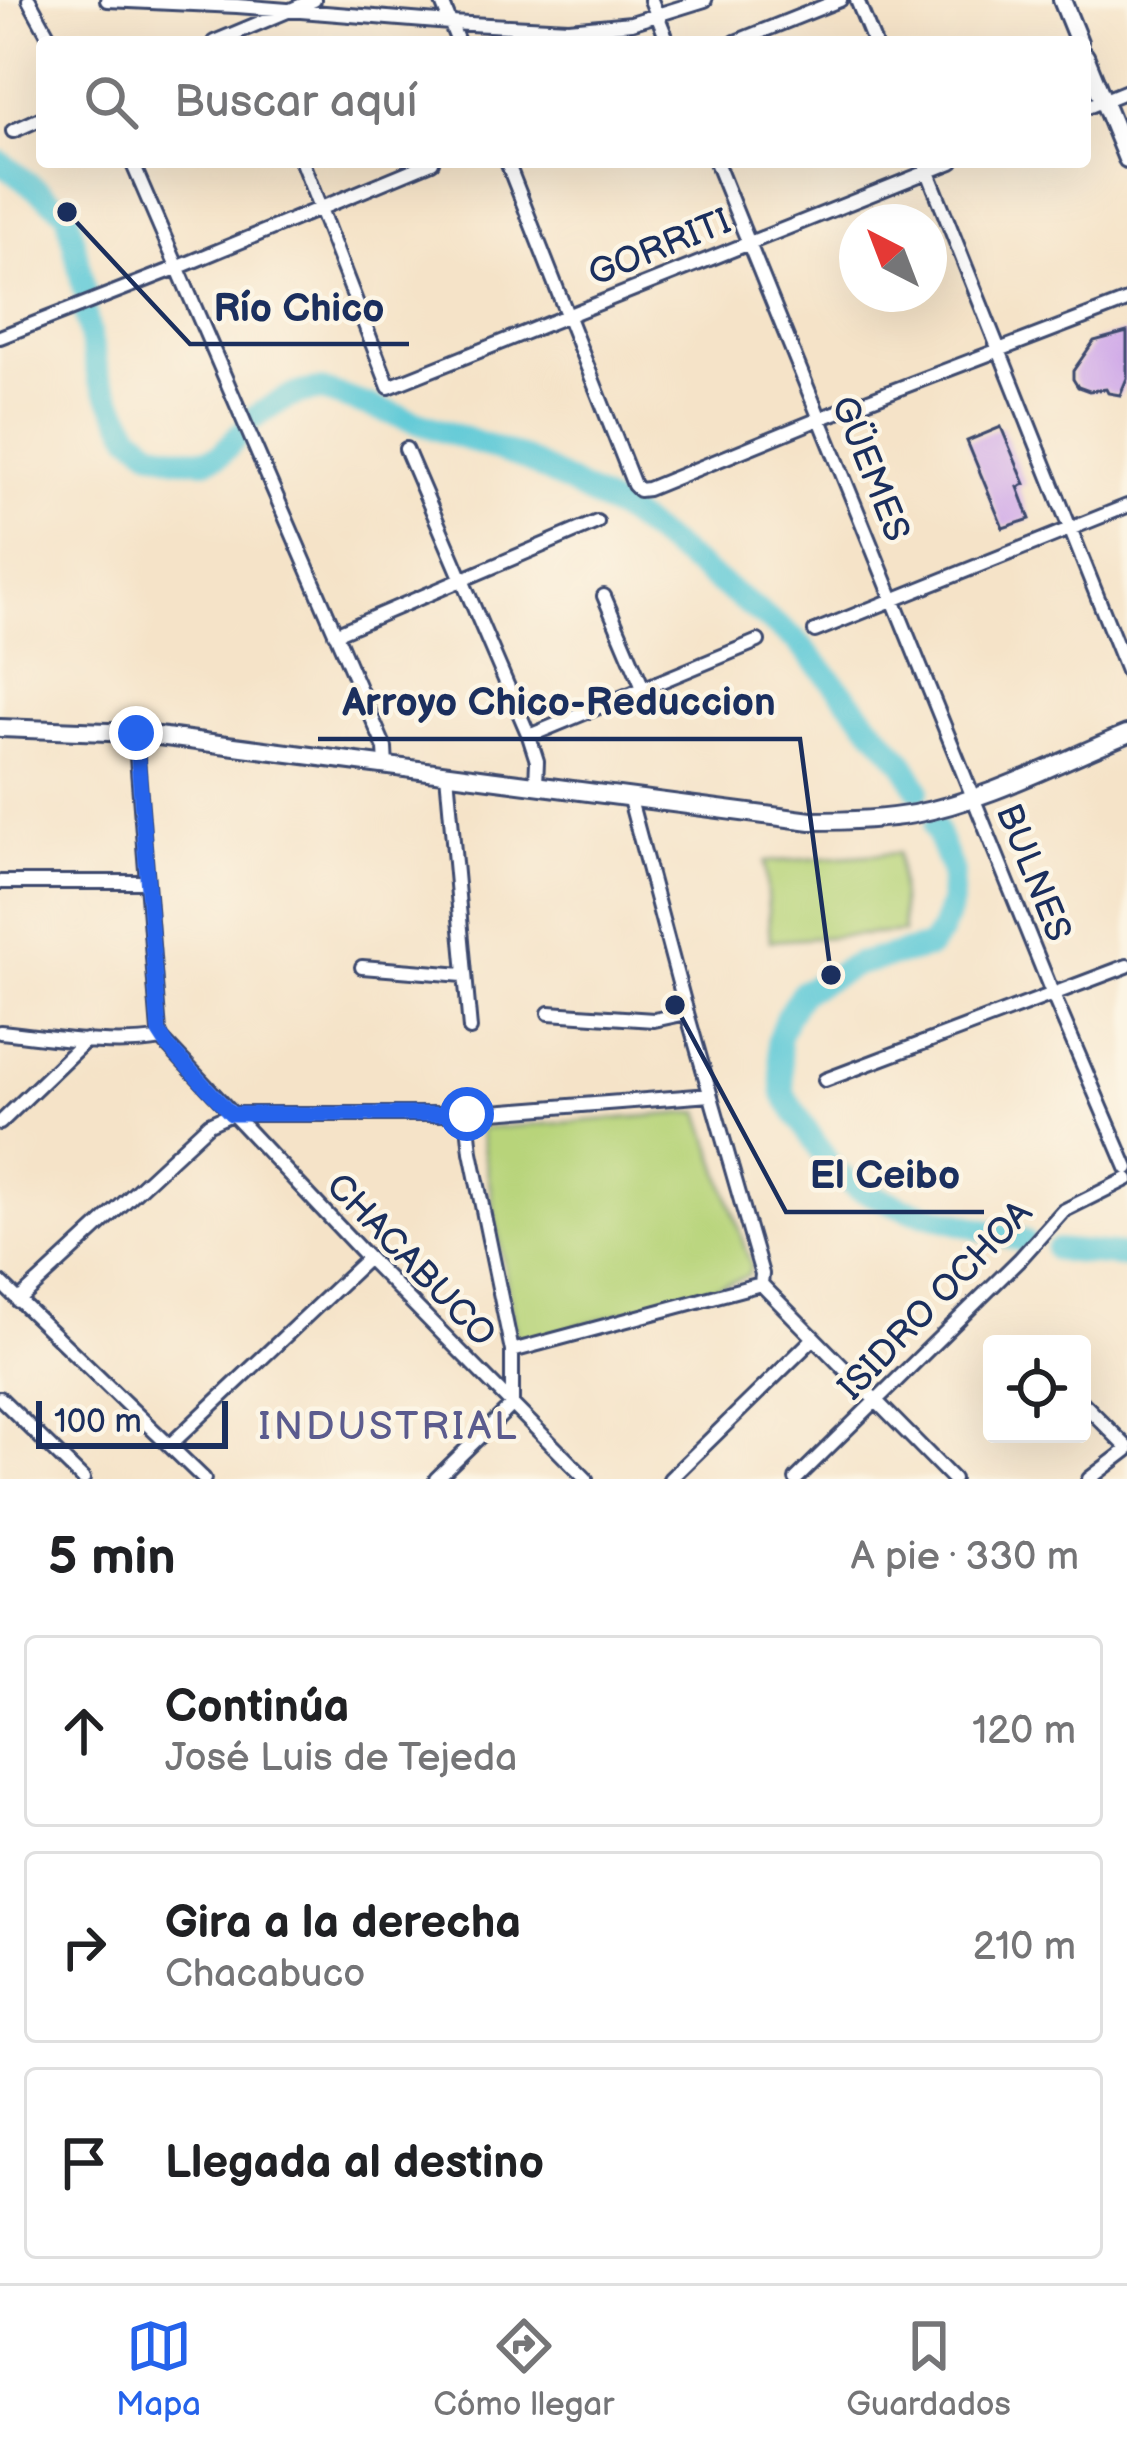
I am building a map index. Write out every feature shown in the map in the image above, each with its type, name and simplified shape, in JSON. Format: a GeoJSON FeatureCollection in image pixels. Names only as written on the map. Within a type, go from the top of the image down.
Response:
{"type":"FeatureCollection","features":[{"type":"Feature","properties":{"kind":"main road"},"geometry":{"type":"LineString","coordinates":[[1063,0],[1077,36]]}},
{"type":"Feature","properties":{"kind":"main road"},"geometry":{"type":"LineString","coordinates":[[1094,104],[1127,159]]}},
{"type":"Feature","properties":{"kind":"main road"},"geometry":{"type":"LineString","coordinates":[[0,728],[136,733],[826,821],[915,814],[972,797],[1127,734]]}},
{"type":"Feature","properties":{"kind":"street"},"geometry":{"type":"LineString","coordinates":[[29,0],[49,36]]}},
{"type":"Feature","properties":{"kind":"street"},"geometry":{"type":"LineString","coordinates":[[107,0],[236,3],[286,11],[569,29],[631,23],[705,0]]}},
{"type":"Feature","properties":{"kind":"street"},"geometry":{"type":"LineString","coordinates":[[227,36],[314,0]]}},
{"type":"Feature","properties":{"kind":"street"},"geometry":{"type":"LineString","coordinates":[[441,0],[455,36]]}},
{"type":"Feature","properties":{"kind":"street"},"geometry":{"type":"LineString","coordinates":[[650,0],[665,36]]}},
{"type":"Feature","properties":{"kind":"street"},"geometry":{"type":"LineString","coordinates":[[750,36],[840,0]]}},
{"type":"Feature","properties":{"kind":"street"},"geometry":{"type":"LineString","coordinates":[[857,0],[872,36]]}},
{"type":"Feature","properties":{"kind":"street"},"geometry":{"type":"LineString","coordinates":[[236,3],[251,36]]}},
{"type":"Feature","properties":{"kind":"street"},"geometry":{"type":"LineString","coordinates":[[1094,104],[1127,91]]}},
{"type":"Feature","properties":{"kind":"street"},"geometry":{"type":"LineString","coordinates":[[13,131],[36,121]]}},
{"type":"Feature","properties":{"kind":"street"},"geometry":{"type":"LineString","coordinates":[[135,168],[385,748],[386,767]]}},
{"type":"Feature","properties":{"kind":"street"},"geometry":{"type":"LineString","coordinates":[[305,168],[321,207]]}},
{"type":"Feature","properties":{"kind":"street"},"geometry":{"type":"LineString","coordinates":[[0,337],[417,168]]}},
{"type":"Feature","properties":{"kind":"street"},"geometry":{"type":"LineString","coordinates":[[509,168],[634,485],[640,490],[1127,301]]}},
{"type":"Feature","properties":{"kind":"street","name":"GÜEMES"},"geometry":{"type":"LineString","coordinates":[[718,168],[972,797]]}},
{"type":"Feature","properties":{"kind":"street","name":"GORRITI"},"geometry":{"type":"LineString","coordinates":[[321,207],[389,387],[748,244],[924,168]]}},
{"type":"Feature","properties":{"kind":"street"},"geometry":{"type":"LineString","coordinates":[[926,168],[1127,671]]}},
{"type":"Feature","properties":{"kind":"street"},"geometry":{"type":"LineString","coordinates":[[406,449],[529,736],[538,761],[536,784]]}},
{"type":"Feature","properties":{"kind":"street"},"geometry":{"type":"LineString","coordinates":[[815,631],[1127,506]]}},
{"type":"Feature","properties":{"kind":"street"},"geometry":{"type":"LineString","coordinates":[[335,634],[597,523]]}},
{"type":"Feature","properties":{"kind":"street"},"geometry":{"type":"LineString","coordinates":[[604,596],[643,688]]}},
{"type":"Feature","properties":{"kind":"street"},"geometry":{"type":"LineString","coordinates":[[529,736],[758,641]]}},
{"type":"Feature","properties":{"kind":"street"},"geometry":{"type":"LineString","coordinates":[[0,1032],[86,1040],[162,1039],[136,733]]}},
{"type":"Feature","properties":{"kind":"street"},"geometry":{"type":"LineString","coordinates":[[447,774],[470,1029]]}},
{"type":"Feature","properties":{"kind":"street"},"geometry":{"type":"LineString","coordinates":[[629,796],[761,1284],[953,1479]]}},
{"type":"Feature","properties":{"kind":"street","name":"BULNES"},"geometry":{"type":"LineString","coordinates":[[972,797],[1127,1168]]}},
{"type":"Feature","properties":{"kind":"street"},"geometry":{"type":"LineString","coordinates":[[0,881],[146,882]]}},
{"type":"Feature","properties":{"kind":"street"},"geometry":{"type":"LineString","coordinates":[[826,1080],[1127,966]]}},
{"type":"Feature","properties":{"kind":"street"},"geometry":{"type":"LineString","coordinates":[[362,967],[464,975]]}},
{"type":"Feature","properties":{"kind":"street"},"geometry":{"type":"LineString","coordinates":[[549,1013],[654,1020],[687,1013]]}},
{"type":"Feature","properties":{"kind":"street","name":"CHACABUCO"},"geometry":{"type":"LineString","coordinates":[[162,1039],[368,1258],[586,1479]]}},
{"type":"Feature","properties":{"kind":"street"},"geometry":{"type":"LineString","coordinates":[[0,1123],[86,1040]]}},
{"type":"Feature","properties":{"kind":"street"},"geometry":{"type":"LineString","coordinates":[[204,1479],[7,1293],[209,1124],[231,1114],[467,1114],[710,1095]]}},
{"type":"Feature","properties":{"kind":"street"},"geometry":{"type":"LineString","coordinates":[[436,1479],[512,1405],[512,1351],[467,1114]]}},
{"type":"Feature","properties":{"kind":"street","name":"ISIDRO OCHOA"},"geometry":{"type":"LineString","coordinates":[[796,1479],[1063,1211],[1127,1179]]}},
{"type":"Feature","properties":{"kind":"street"},"geometry":{"type":"LineString","coordinates":[[170,1445],[368,1258]]}},
{"type":"Feature","properties":{"kind":"street"},"geometry":{"type":"LineString","coordinates":[[512,1351],[761,1284]]}},
{"type":"Feature","properties":{"kind":"street"},"geometry":{"type":"LineString","coordinates":[[670,1479],[813,1339]]}},
{"type":"Feature","properties":{"kind":"street"},"geometry":{"type":"LineString","coordinates":[[0,1398],[83,1479]]}},
{"type":"Feature","properties":{"kind":"street"},"geometry":{"type":"LineString","coordinates":[[1089,1479],[1127,1449],[1091,1411]]}},
{"type":"Feature","properties":{"kind":"green space"},"geometry":{"type":"Polygon","coordinates":[[[898,853],[903,932],[770,941],[765,862],[898,853]]]}},
{"type":"Feature","properties":{"kind":"green space"},"geometry":{"type":"Polygon","coordinates":[[[700,1112],[751,1266],[748,1275],[517,1343],[480,1129],[700,1112]]]}},
{"type":"Feature","properties":{"kind":"building"},"geometry":{"type":"Polygon","coordinates":[[[1127,332],[1127,378],[1120,395],[1078,387],[1073,371],[1094,341],[1127,332]]]}},
{"type":"Feature","properties":{"kind":"building"},"geometry":{"type":"Polygon","coordinates":[[[1001,427],[1025,484],[1018,487],[1030,519],[1003,528],[967,441],[1001,427]]]}},
{"type":"Feature","properties":{"kind":"waterway"},"geometry":{"type":"LineString","coordinates":[[0,162],[67,212],[84,290]]}},
{"type":"Feature","properties":{"kind":"waterway"},"geometry":{"type":"LineString","coordinates":[[85,313],[99,379],[132,435],[153,451],[206,460],[220,455],[241,433]]}},
{"type":"Feature","properties":{"kind":"waterway"},"geometry":{"type":"LineString","coordinates":[[254,418],[294,395],[322,390],[525,459],[628,515],[796,640],[903,762],[918,789]]}},
{"type":"Feature","properties":{"kind":"waterway"},"geometry":{"type":"LineString","coordinates":[[935,828],[952,871],[951,904],[941,932],[929,947],[857,964],[802,992],[778,1040],[784,1095],[831,1167],[856,1188],[906,1209],[1024,1241]]}},
{"type":"Feature","properties":{"kind":"waterway"},"geometry":{"type":"LineString","coordinates":[[1057,1250],[1127,1256]]}},
{"type":"Feature","properties":{"kind":"place","name":"Río Chico"},"geometry":{"type":"Point","coordinates":[67,212]}},
{"type":"Feature","properties":{"kind":"place","name":"Arroyo Chico-Reduccion"},"geometry":{"type":"Point","coordinates":[831,975]}},
{"type":"Feature","properties":{"kind":"place","name":"El Ceibo"},"geometry":{"type":"Point","coordinates":[675,1005]}},
{"type":"Feature","properties":{"kind":"district","name":"INDUSTRIAL"},"geometry":{"type":"Point","coordinates":[389,1425]}},
{"type":"Feature","properties":{"kind":"route"},"geometry":{"type":"LineString","coordinates":[[136,733],[159,1032],[168,1046],[231,1114],[467,1114]]}}]}
